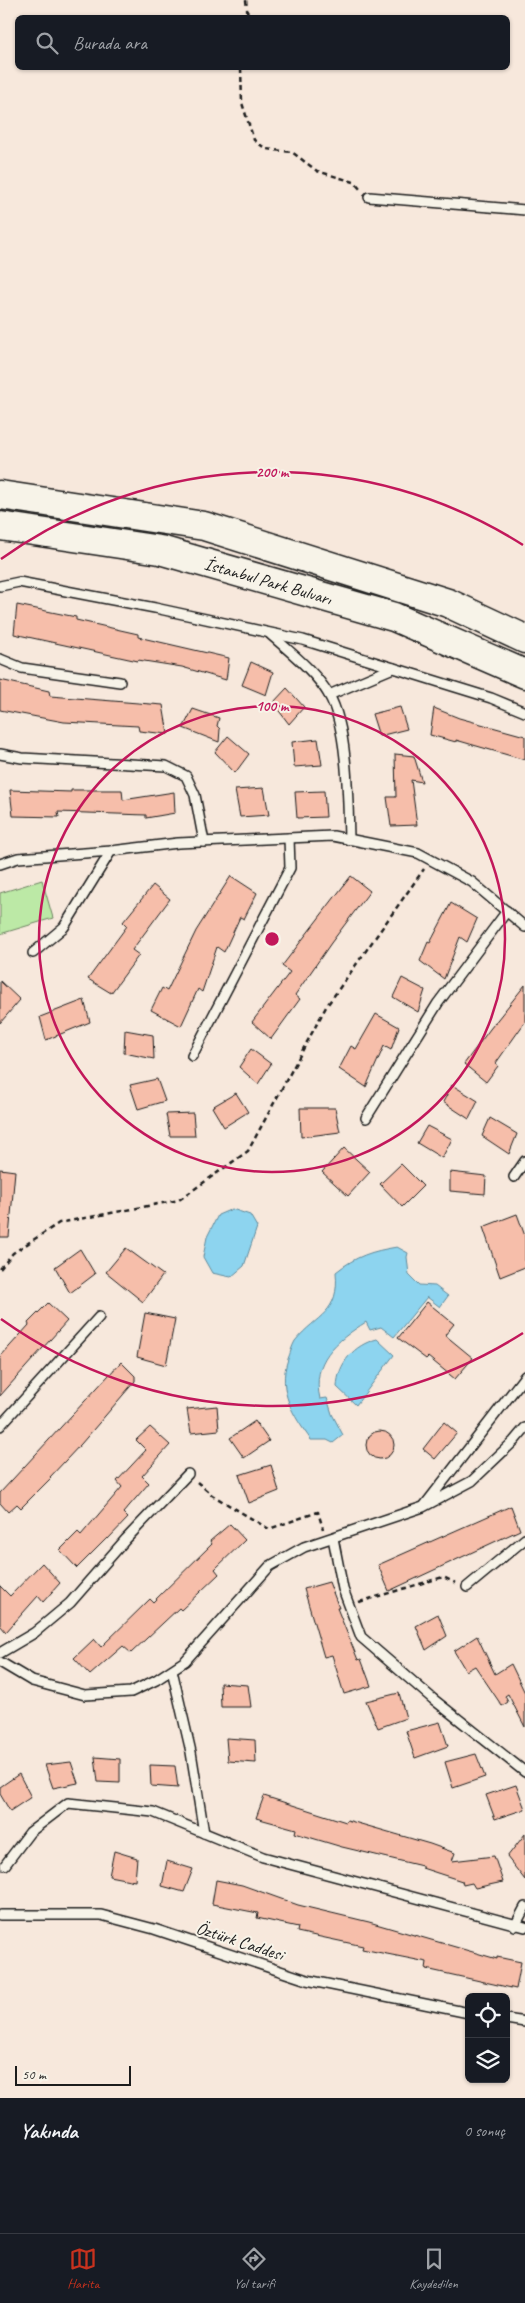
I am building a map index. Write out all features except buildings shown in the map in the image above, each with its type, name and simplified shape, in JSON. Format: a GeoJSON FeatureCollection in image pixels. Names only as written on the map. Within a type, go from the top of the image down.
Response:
{"type":"FeatureCollection","features":[{"type":"Feature","properties":{"kind":"highway","name":"İstanbul Park Bulvarı"},"geometry":{"type":"LineString","coordinates":[[0,495],[204,526],[448,603],[525,639]]}},
{"type":"Feature","properties":{"kind":"highway","name":"İstanbul Park Bulvarı"},"geometry":{"type":"LineString","coordinates":[[0,526],[160,550],[394,617],[525,674]]}},
{"type":"Feature","properties":{"kind":"lane"},"geometry":{"type":"LineString","coordinates":[[369,197],[525,210]]}},
{"type":"Feature","properties":{"kind":"lane"},"geometry":{"type":"LineString","coordinates":[[0,586],[19,582],[303,640],[491,698],[525,712]]}},
{"type":"Feature","properties":{"kind":"lane"},"geometry":{"type":"LineString","coordinates":[[269,633],[307,668],[329,695],[341,731],[348,792],[349,840]]}},
{"type":"Feature","properties":{"kind":"lane"},"geometry":{"type":"LineString","coordinates":[[0,659],[22,668],[120,682]]}},
{"type":"Feature","properties":{"kind":"lane"},"geometry":{"type":"LineString","coordinates":[[329,695],[393,668]]}},
{"type":"Feature","properties":{"kind":"lane"},"geometry":{"type":"LineString","coordinates":[[0,754],[22,758],[166,766],[186,776],[195,795],[204,842]]}},
{"type":"Feature","properties":{"kind":"lane"},"geometry":{"type":"LineString","coordinates":[[0,864],[18,858],[204,842],[333,836],[418,853],[472,882],[525,927]]}},
{"type":"Feature","properties":{"kind":"lane"},"geometry":{"type":"LineString","coordinates":[[192,1056],[290,868],[289,838]]}},
{"type":"Feature","properties":{"kind":"lane"},"geometry":{"type":"LineString","coordinates":[[33,953],[64,926],[111,851]]}},
{"type":"Feature","properties":{"kind":"lane"},"geometry":{"type":"LineString","coordinates":[[366,1118],[438,1003],[507,910]]}},
{"type":"Feature","properties":{"kind":"lane"},"geometry":{"type":"LineString","coordinates":[[514,1177],[525,1161]]}},
{"type":"Feature","properties":{"kind":"lane"},"geometry":{"type":"LineString","coordinates":[[0,1426],[99,1317]]}},
{"type":"Feature","properties":{"kind":"lane"},"geometry":{"type":"LineString","coordinates":[[423,1507],[525,1376]]}},
{"type":"Feature","properties":{"kind":"lane"},"geometry":{"type":"LineString","coordinates":[[0,1662],[32,1681],[85,1695],[131,1692],[156,1680],[185,1661],[270,1566],[304,1547],[423,1507],[472,1481],[525,1428]]}},
{"type":"Feature","properties":{"kind":"lane"},"geometry":{"type":"LineString","coordinates":[[0,1652],[34,1633],[70,1603],[126,1539],[188,1474]]}},
{"type":"Feature","properties":{"kind":"lane"},"geometry":{"type":"LineString","coordinates":[[330,1539],[343,1589],[360,1637],[433,1699],[525,1772]]}},
{"type":"Feature","properties":{"kind":"lane"},"geometry":{"type":"LineString","coordinates":[[467,1587],[525,1539]]}},
{"type":"Feature","properties":{"kind":"lane"},"geometry":{"type":"LineString","coordinates":[[172,1670],[191,1752],[204,1833]]}},
{"type":"Feature","properties":{"kind":"lane"},"geometry":{"type":"LineString","coordinates":[[5,1865],[30,1832],[68,1803],[154,1812],[262,1857],[515,1926],[525,1927]]}},
{"type":"Feature","properties":{"kind":"lane"},"geometry":{"type":"LineString","coordinates":[[515,1926],[525,1907]]}},
{"type":"Feature","properties":{"kind":"lane","name":"Öztürk Caddesi"},"geometry":{"type":"LineString","coordinates":[[0,1915],[100,1915],[154,1929],[307,1980],[465,2012]]}},
{"type":"Feature","properties":{"kind":"lane"},"geometry":{"type":"LineString","coordinates":[[510,2020],[525,2022]]}},
{"type":"Feature","properties":{"kind":"path"},"geometry":{"type":"LineString","coordinates":[[246,0],[248,15]]}},
{"type":"Feature","properties":{"kind":"path"},"geometry":{"type":"LineString","coordinates":[[241,70],[242,103],[254,140],[266,149],[292,152],[317,171],[354,182],[369,197]]}},
{"type":"Feature","properties":{"kind":"path"},"geometry":{"type":"LineString","coordinates":[[0,1269],[13,1253],[59,1223],[179,1200],[248,1151],[326,1007],[431,860]]}},
{"type":"Feature","properties":{"kind":"path"},"geometry":{"type":"LineString","coordinates":[[188,1474],[212,1495],[269,1529],[318,1512],[330,1539]]}},
{"type":"Feature","properties":{"kind":"path"},"geometry":{"type":"LineString","coordinates":[[349,1605],[443,1577],[467,1587]]}},
{"type":"Feature","properties":{"kind":"green space"},"geometry":{"type":"Polygon","coordinates":[[[42,880],[53,918],[0,934],[0,893],[42,880]]]}},
{"type":"Feature","properties":{"kind":"water"},"geometry":{"type":"Polygon","coordinates":[[[232,1209],[250,1215],[257,1227],[244,1266],[231,1277],[212,1273],[203,1257],[207,1237],[218,1215],[232,1209]]]}},
{"type":"Feature","properties":{"kind":"water"},"geometry":{"type":"Polygon","coordinates":[[[397,1247],[408,1253],[409,1275],[419,1285],[435,1286],[448,1296],[440,1307],[427,1297],[394,1337],[381,1327],[370,1330],[366,1322],[345,1337],[328,1353],[319,1374],[320,1399],[327,1398],[332,1414],[343,1435],[333,1443],[327,1440],[311,1440],[293,1412],[284,1382],[285,1371],[293,1345],[303,1332],[331,1305],[336,1286],[336,1272],[350,1262],[365,1255],[397,1247]]]}},
{"type":"Feature","properties":{"kind":"water"},"geometry":{"type":"Polygon","coordinates":[[[377,1339],[394,1355],[356,1405],[337,1387],[340,1370],[354,1350],[377,1339]]]}}]}
